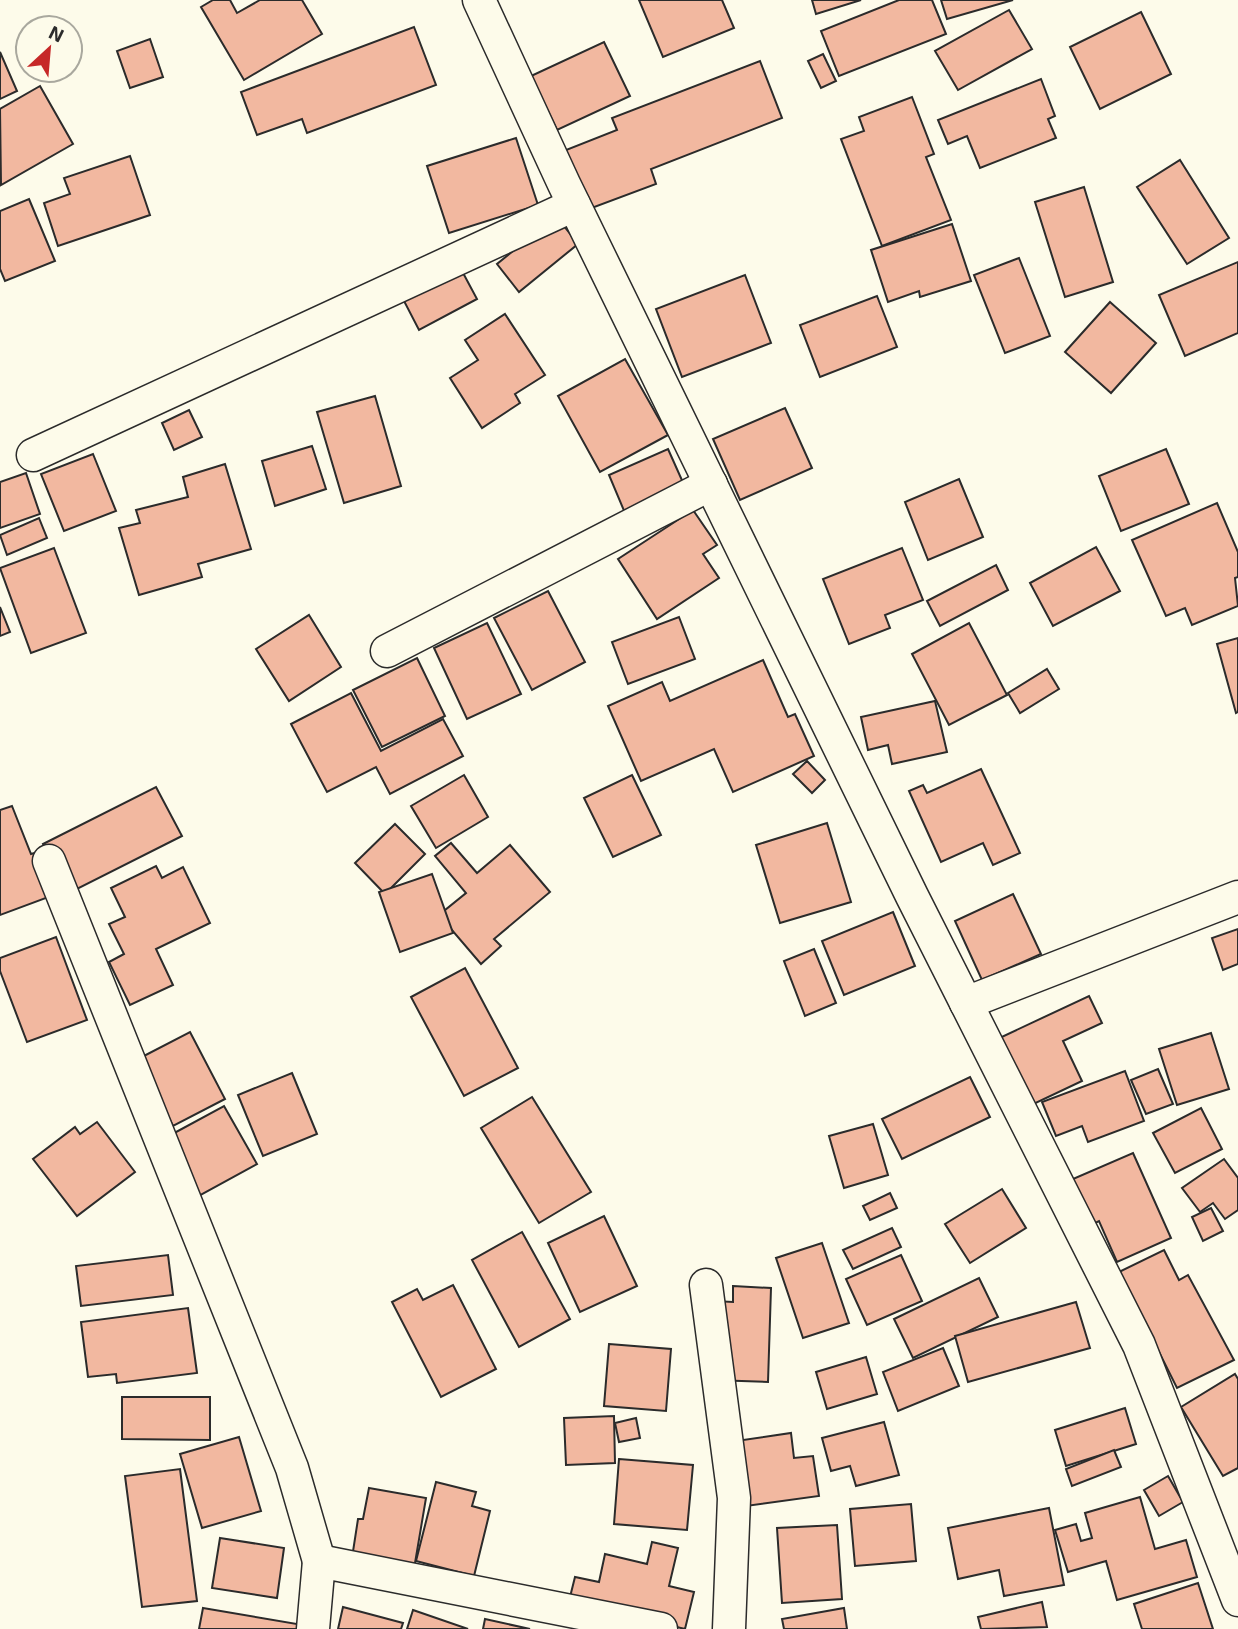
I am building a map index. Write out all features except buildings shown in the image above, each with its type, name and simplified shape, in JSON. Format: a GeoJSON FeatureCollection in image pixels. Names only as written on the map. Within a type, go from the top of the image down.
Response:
{"type":"FeatureCollection","features":[{"type":"Feature","properties":{"kind":"street"},"geometry":{"type":"LineString","coordinates":[[479,0],[711,484],[966,1003],[1139,1345],[1238,1600]]}},
{"type":"Feature","properties":{"kind":"street"},"geometry":{"type":"LineString","coordinates":[[33,455],[575,205]]}},
{"type":"Feature","properties":{"kind":"street"},"geometry":{"type":"LineString","coordinates":[[387,651],[711,484]]}},
{"type":"Feature","properties":{"kind":"street"},"geometry":{"type":"LineString","coordinates":[[49,861],[292,1468],[319,1561],[313,1629]]}},
{"type":"Feature","properties":{"kind":"street"},"geometry":{"type":"LineString","coordinates":[[966,1003],[1238,897]]}},
{"type":"Feature","properties":{"kind":"street"},"geometry":{"type":"LineString","coordinates":[[706,1285],[734,1498],[729,1629]]}},
{"type":"Feature","properties":{"kind":"street"},"geometry":{"type":"LineString","coordinates":[[319,1561],[661,1629]]}}]}
